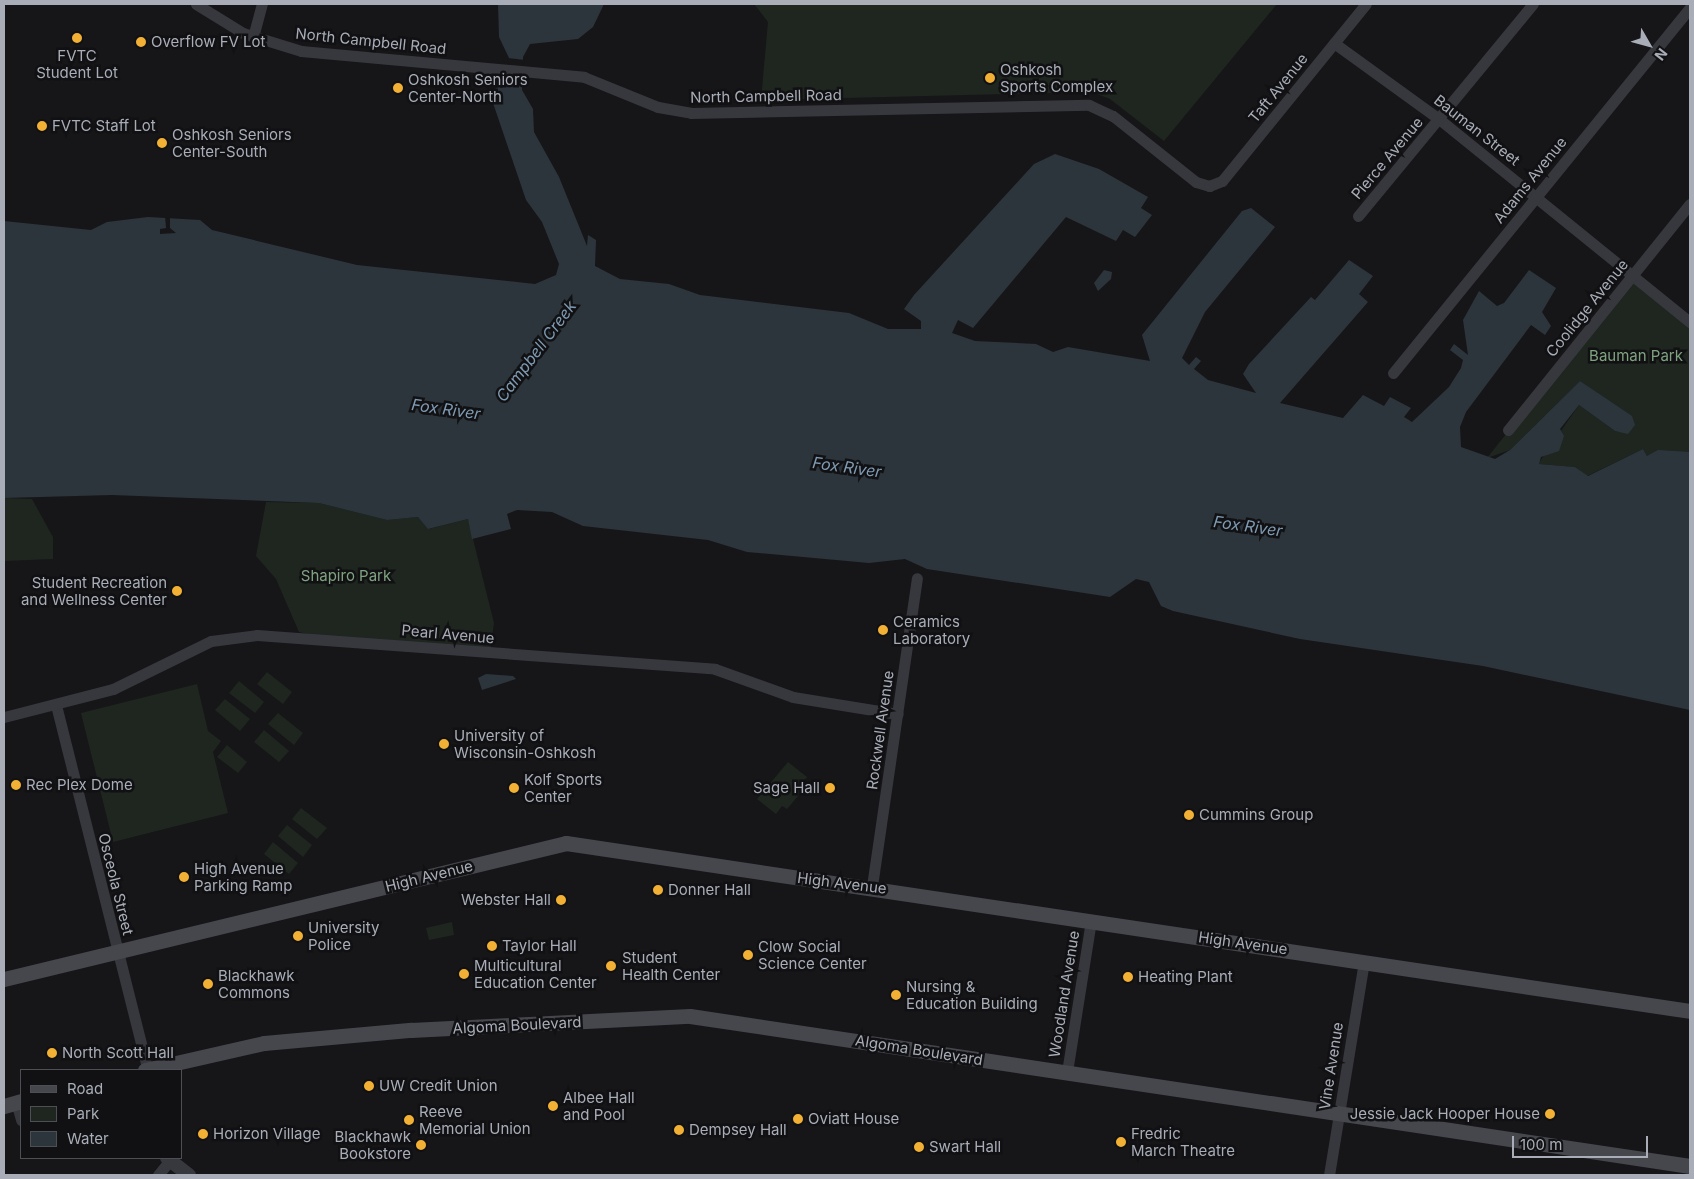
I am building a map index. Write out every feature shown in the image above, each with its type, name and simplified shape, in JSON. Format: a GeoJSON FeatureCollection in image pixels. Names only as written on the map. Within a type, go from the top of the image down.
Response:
{"type":"FeatureCollection","features":[{"type":"Feature","properties":{"kind":"main road","name":"High Avenue"},"geometry":{"type":"LineString","coordinates":[[4,979],[566,844],[872,886],[1690,1011]]}},
{"type":"Feature","properties":{"kind":"main road","name":"Algoma Boulevard"},"geometry":{"type":"LineString","coordinates":[[151,1069],[264,1043],[411,1030],[690,1016],[1690,1166]]}},
{"type":"Feature","properties":{"kind":"street","name":"North Campbell Road"},"geometry":{"type":"LineString","coordinates":[[196,4],[253,37],[301,51],[584,77],[658,106],[702,114],[1089,105],[1113,116],[1196,182],[1209,186]]}},
{"type":"Feature","properties":{"kind":"street"},"geometry":{"type":"LineString","coordinates":[[253,37],[262,4]]}},
{"type":"Feature","properties":{"kind":"street","name":"Taft Avenue"},"geometry":{"type":"LineString","coordinates":[[1209,186],[1222,181],[1366,4]]}},
{"type":"Feature","properties":{"kind":"street","name":"Pierce Avenue"},"geometry":{"type":"LineString","coordinates":[[1358,216],[1533,4]]}},
{"type":"Feature","properties":{"kind":"street","name":"Adams Avenue"},"geometry":{"type":"LineString","coordinates":[[1393,373],[1690,7]]}},
{"type":"Feature","properties":{"kind":"street","name":"Bauman Street"},"geometry":{"type":"LineString","coordinates":[[1334,43],[1439,119],[1690,322]]}},
{"type":"Feature","properties":{"kind":"street","name":"Coolidge Avenue"},"geometry":{"type":"LineString","coordinates":[[1508,430],[1690,204]]}},
{"type":"Feature","properties":{"kind":"street","name":"Rockwell Avenue"},"geometry":{"type":"LineString","coordinates":[[872,886],[918,578]]}},
{"type":"Feature","properties":{"kind":"street","name":"Pearl Avenue"},"geometry":{"type":"LineString","coordinates":[[4,717],[56,704],[129,682],[196,646],[257,635],[715,670],[793,697],[898,714]]}},
{"type":"Feature","properties":{"kind":"street","name":"Osceola Street"},"geometry":{"type":"LineString","coordinates":[[56,704],[147,1069]]}},
{"type":"Feature","properties":{"kind":"street","name":"Woodland Avenue"},"geometry":{"type":"LineString","coordinates":[[1067,1072],[1091,920]]}},
{"type":"Feature","properties":{"kind":"street","name":"Vine Avenue"},"geometry":{"type":"LineString","coordinates":[[1329,1175],[1364,961]]}},
{"type":"Feature","properties":{"kind":"street"},"geometry":{"type":"LineString","coordinates":[[14,1103],[20,1118]]}},
{"type":"Feature","properties":{"kind":"street"},"geometry":{"type":"LineString","coordinates":[[158,1175],[168,1159],[189,1175]]}},
{"type":"Feature","properties":{"kind":"green space","name":"Oshkosh Sports Complex"},"geometry":{"type":"Polygon","coordinates":[[[754,4],[1277,4],[1164,141],[1110,99],[1092,92],[761,100],[768,22],[754,4]]]}},
{"type":"Feature","properties":{"kind":"green space","name":"Bauman Park"},"geometry":{"type":"Polygon","coordinates":[[[1632,276],[1690,322],[1690,452],[1647,456],[1643,449],[1587,476],[1575,467],[1538,464],[1579,405],[1615,431],[1621,432],[1629,416],[1580,381],[1510,450],[1487,458],[1632,276]]]}},
{"type":"Feature","properties":{"kind":"green space"},"geometry":{"type":"Polygon","coordinates":[[[4,498],[32,499],[53,537],[53,559],[4,561],[4,498]]]}},
{"type":"Feature","properties":{"kind":"green space","name":"Shapiro Park"},"geometry":{"type":"Polygon","coordinates":[[[266,502],[319,503],[387,520],[418,517],[429,529],[468,519],[494,623],[490,652],[328,639],[299,632],[276,579],[256,556],[266,502]]]}},
{"type":"Feature","properties":{"kind":"green space"},"geometry":{"type":"Polygon","coordinates":[[[267,672],[292,692],[283,704],[257,684],[267,672]]]}},
{"type":"Feature","properties":{"kind":"green space"},"geometry":{"type":"Polygon","coordinates":[[[239,681],[264,702],[255,713],[229,693],[239,681]]]}},
{"type":"Feature","properties":{"kind":"green space"},"geometry":{"type":"Polygon","coordinates":[[[197,684],[208,731],[221,741],[213,752],[228,813],[113,842],[81,713],[197,684]]]}},
{"type":"Feature","properties":{"kind":"green space"},"geometry":{"type":"Polygon","coordinates":[[[225,699],[250,719],[240,731],[215,710],[225,699]]]}},
{"type":"Feature","properties":{"kind":"green space"},"geometry":{"type":"Polygon","coordinates":[[[278,713],[303,733],[294,745],[268,724],[278,713]]]}},
{"type":"Feature","properties":{"kind":"green space"},"geometry":{"type":"Polygon","coordinates":[[[264,730],[289,751],[279,762],[254,742],[264,730]]]}},
{"type":"Feature","properties":{"kind":"green space"},"geometry":{"type":"Polygon","coordinates":[[[227,745],[247,762],[238,773],[217,757],[227,745]]]}},
{"type":"Feature","properties":{"kind":"green space"},"geometry":{"type":"Polygon","coordinates":[[[788,762],[807,777],[800,786],[804,789],[787,809],[782,806],[776,814],[757,799],[788,762]]]}},
{"type":"Feature","properties":{"kind":"green space"},"geometry":{"type":"Polygon","coordinates":[[[301,808],[327,828],[317,839],[292,819],[301,808]]]}},
{"type":"Feature","properties":{"kind":"green space"},"geometry":{"type":"Polygon","coordinates":[[[287,825],[312,845],[303,857],[278,836],[287,825]]]}},
{"type":"Feature","properties":{"kind":"green space"},"geometry":{"type":"Polygon","coordinates":[[[273,842],[298,863],[289,874],[264,854],[273,842]]]}},
{"type":"Feature","properties":{"kind":"green space"},"geometry":{"type":"Polygon","coordinates":[[[452,922],[454,935],[429,940],[426,928],[452,922]]]}},
{"type":"Feature","properties":{"kind":"water"},"geometry":{"type":"Polygon","coordinates":[[[498,4],[604,4],[593,27],[578,39],[530,44],[523,57],[522,90],[533,109],[534,132],[559,177],[587,246],[588,235],[596,240],[595,266],[620,279],[669,284],[700,295],[849,313],[888,329],[921,329],[921,321],[904,309],[914,295],[1034,164],[1055,154],[1099,169],[1148,197],[1141,208],[1152,215],[1135,237],[1123,230],[1116,241],[1066,217],[973,328],[958,320],[952,333],[975,341],[1036,344],[1053,352],[1068,347],[1150,361],[1142,335],[1242,211],[1251,208],[1275,227],[1205,312],[1182,358],[1189,365],[1196,357],[1201,361],[1194,369],[1208,380],[1256,393],[1243,374],[1249,364],[1311,297],[1315,300],[1349,260],[1373,276],[1359,294],[1368,302],[1280,403],[1343,418],[1363,395],[1384,406],[1390,397],[1411,408],[1404,417],[1412,422],[1449,387],[1461,368],[1463,360],[1450,350],[1454,344],[1468,355],[1463,320],[1479,291],[1497,306],[1504,303],[1529,270],[1556,288],[1542,312],[1551,326],[1545,335],[1531,325],[1466,412],[1460,427],[1461,447],[1495,459],[1510,450],[1580,381],[1632,416],[1635,425],[1628,434],[1615,431],[1579,405],[1560,429],[1564,436],[1559,451],[1541,457],[1539,464],[1575,467],[1588,476],[1643,449],[1647,456],[1658,450],[1690,452],[1690,710],[1483,666],[1300,639],[1173,611],[1161,606],[1149,582],[1136,579],[1110,597],[927,569],[905,559],[869,563],[747,552],[708,540],[583,526],[552,512],[517,510],[507,514],[511,529],[472,539],[468,519],[428,529],[418,517],[387,520],[319,503],[112,495],[4,498],[4,221],[91,230],[107,222],[148,217],[200,220],[212,230],[357,265],[535,284],[556,275],[559,264],[542,222],[526,200],[493,103],[495,89],[507,81],[509,58],[499,37],[498,4]]]}},
{"type":"Feature","properties":{"kind":"water"},"geometry":{"type":"Polygon","coordinates":[[[1104,270],[1112,272],[1111,279],[1098,291],[1094,283],[1104,270]]]}},
{"type":"Feature","properties":{"kind":"water"},"geometry":{"type":"Polygon","coordinates":[[[486,674],[513,676],[516,679],[482,690],[478,678],[486,674]]]}},
{"type":"Feature","properties":{"kind":"pier"},"geometry":{"type":"Polygon","coordinates":[[[508,58],[525,60],[523,82],[507,80],[508,58]]]}},
{"type":"Feature","properties":{"kind":"pier"},"geometry":{"type":"Polygon","coordinates":[[[165,216],[170,216],[170,228],[176,233],[160,234],[160,229],[166,228],[165,216]]]}},
{"type":"Feature","properties":{"kind":"place","name":"FVTC Student Lot"},"geometry":{"type":"Point","coordinates":[77,38]}},
{"type":"Feature","properties":{"kind":"place","name":"Overflow FV Lot"},"geometry":{"type":"Point","coordinates":[141,42]}},
{"type":"Feature","properties":{"kind":"place","name":"Oshkosh Sports Complex"},"geometry":{"type":"Point","coordinates":[990,78]}},
{"type":"Feature","properties":{"kind":"place","name":"Oshkosh Seniors Center-North"},"geometry":{"type":"Point","coordinates":[398,88]}},
{"type":"Feature","properties":{"kind":"place","name":"FVTC Staff Lot"},"geometry":{"type":"Point","coordinates":[42,126]}},
{"type":"Feature","properties":{"kind":"place","name":"Oshkosh Seniors Center-South"},"geometry":{"type":"Point","coordinates":[162,143]}},
{"type":"Feature","properties":{"kind":"place","name":"Student Recreation and Wellness Center"},"geometry":{"type":"Point","coordinates":[177,591]}},
{"type":"Feature","properties":{"kind":"place","name":"Ceramics Laboratory"},"geometry":{"type":"Point","coordinates":[883,630]}},
{"type":"Feature","properties":{"kind":"place","name":"University of Wisconsin-Oshkosh"},"geometry":{"type":"Point","coordinates":[444,744]}},
{"type":"Feature","properties":{"kind":"place","name":"Rec Plex Dome"},"geometry":{"type":"Point","coordinates":[16,785]}},
{"type":"Feature","properties":{"kind":"place","name":"Kolf Sports Center"},"geometry":{"type":"Point","coordinates":[514,788]}},
{"type":"Feature","properties":{"kind":"place","name":"Sage Hall"},"geometry":{"type":"Point","coordinates":[830,788]}},
{"type":"Feature","properties":{"kind":"place","name":"Cummins Group"},"geometry":{"type":"Point","coordinates":[1189,815]}},
{"type":"Feature","properties":{"kind":"place","name":"High Avenue Parking Ramp"},"geometry":{"type":"Point","coordinates":[184,877]}},
{"type":"Feature","properties":{"kind":"place","name":"Donner Hall"},"geometry":{"type":"Point","coordinates":[658,890]}},
{"type":"Feature","properties":{"kind":"place","name":"Webster Hall"},"geometry":{"type":"Point","coordinates":[561,900]}},
{"type":"Feature","properties":{"kind":"place","name":"University Police"},"geometry":{"type":"Point","coordinates":[298,936]}},
{"type":"Feature","properties":{"kind":"place","name":"Taylor Hall"},"geometry":{"type":"Point","coordinates":[492,946]}},
{"type":"Feature","properties":{"kind":"place","name":"Clow Social Science Center"},"geometry":{"type":"Point","coordinates":[748,955]}},
{"type":"Feature","properties":{"kind":"place","name":"Student Health Center"},"geometry":{"type":"Point","coordinates":[611,966]}},
{"type":"Feature","properties":{"kind":"place","name":"Multicultural Education Center"},"geometry":{"type":"Point","coordinates":[464,974]}},
{"type":"Feature","properties":{"kind":"place","name":"Heating Plant"},"geometry":{"type":"Point","coordinates":[1128,977]}},
{"type":"Feature","properties":{"kind":"place","name":"Blackhawk Commons"},"geometry":{"type":"Point","coordinates":[208,984]}},
{"type":"Feature","properties":{"kind":"place","name":"Nursing & Education Building"},"geometry":{"type":"Point","coordinates":[896,995]}},
{"type":"Feature","properties":{"kind":"place","name":"North Scott Hall"},"geometry":{"type":"Point","coordinates":[52,1053]}},
{"type":"Feature","properties":{"kind":"place","name":"UW Credit Union"},"geometry":{"type":"Point","coordinates":[369,1086]}},
{"type":"Feature","properties":{"kind":"place","name":"Albee Hall and Pool"},"geometry":{"type":"Point","coordinates":[553,1106]}},
{"type":"Feature","properties":{"kind":"place","name":"Jessie Jack Hooper House"},"geometry":{"type":"Point","coordinates":[1550,1114]}},
{"type":"Feature","properties":{"kind":"place","name":"Oviatt House"},"geometry":{"type":"Point","coordinates":[798,1119]}},
{"type":"Feature","properties":{"kind":"place","name":"Reeve Memorial Union"},"geometry":{"type":"Point","coordinates":[409,1120]}},
{"type":"Feature","properties":{"kind":"place","name":"Dempsey Hall"},"geometry":{"type":"Point","coordinates":[679,1130]}},
{"type":"Feature","properties":{"kind":"place","name":"Horizon Village"},"geometry":{"type":"Point","coordinates":[203,1134]}},
{"type":"Feature","properties":{"kind":"place","name":"Fredric March Theatre"},"geometry":{"type":"Point","coordinates":[1121,1142]}},
{"type":"Feature","properties":{"kind":"place","name":"Blackhawk Bookstore"},"geometry":{"type":"Point","coordinates":[421,1145]}},
{"type":"Feature","properties":{"kind":"place","name":"Swart Hall"},"geometry":{"type":"Point","coordinates":[919,1147]}},
{"type":"Feature","properties":{"kind":"water label","name":"Campbell Creek"},"geometry":{"type":"Point","coordinates":[536,351]}},
{"type":"Feature","properties":{"kind":"water label","name":"Fox River"},"geometry":{"type":"Point","coordinates":[446,409]}},
{"type":"Feature","properties":{"kind":"water label","name":"Fox River"},"geometry":{"type":"Point","coordinates":[847,467]}},
{"type":"Feature","properties":{"kind":"water label","name":"Fox River"},"geometry":{"type":"Point","coordinates":[1248,526]}}]}
